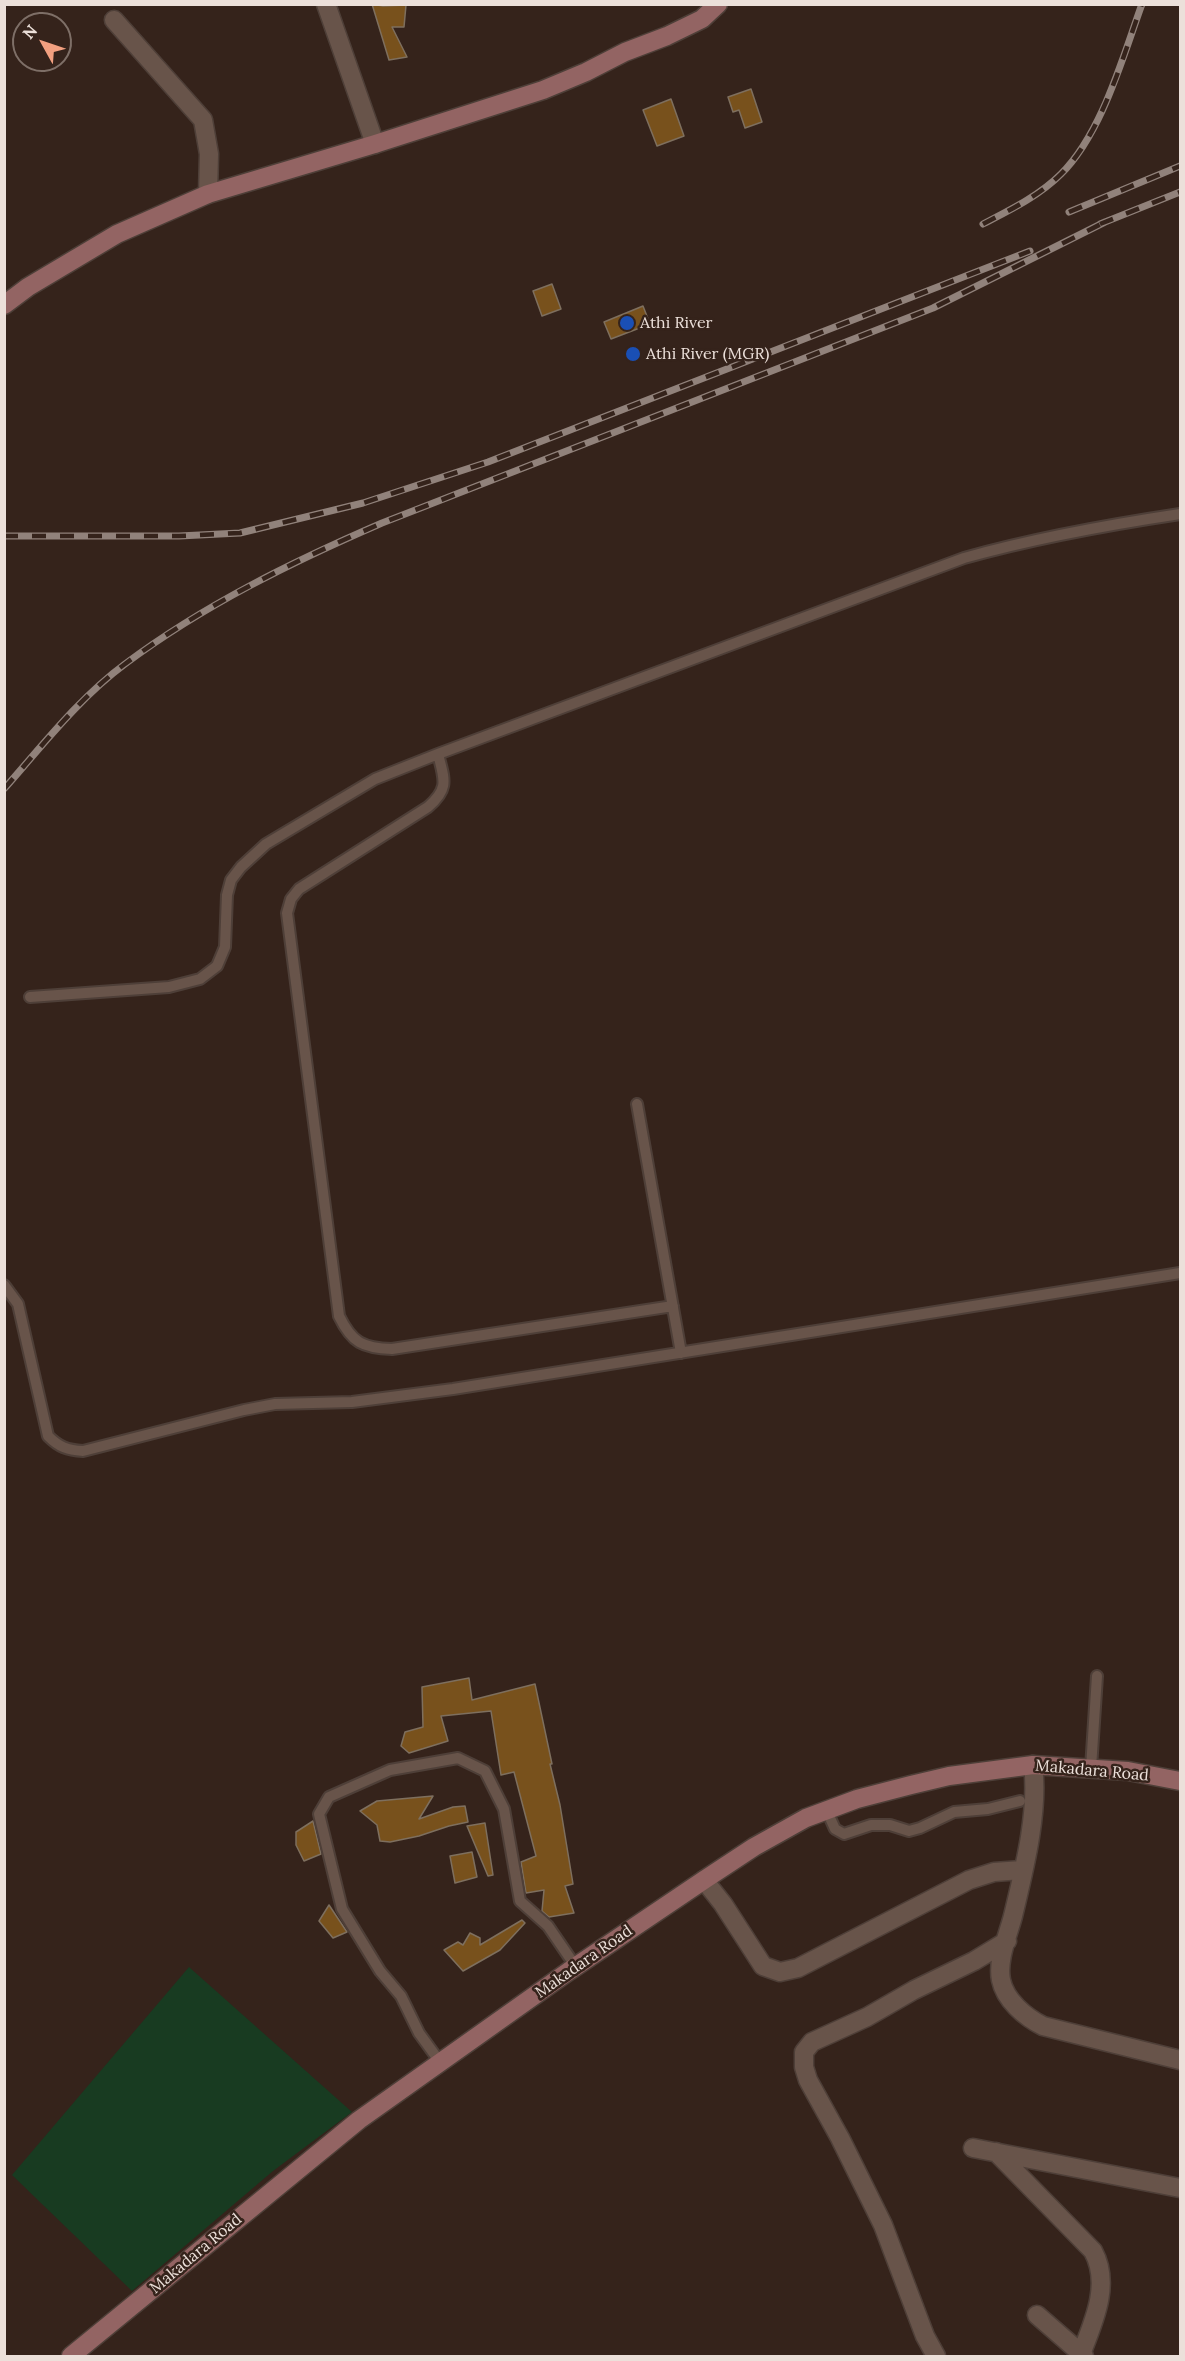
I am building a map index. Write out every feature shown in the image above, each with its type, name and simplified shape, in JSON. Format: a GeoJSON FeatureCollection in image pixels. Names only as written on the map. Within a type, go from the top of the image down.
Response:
{"type":"FeatureCollection","features":[{"type":"Feature","properties":{"kind":"main road"},"geometry":{"type":"LineString","coordinates":[[4,304],[28,287],[117,234],[208,194],[543,90],[702,19],[718,4]]}},
{"type":"Feature","properties":{"kind":"main road","name":"Makadara Road"},"geometry":{"type":"LineString","coordinates":[[71,2356],[351,2126],[576,1966],[780,1832],[826,1809],[875,1794],[949,1776],[1033,1765],[1128,1772],[1180,1781]]}},
{"type":"Feature","properties":{"kind":"street"},"geometry":{"type":"LineString","coordinates":[[326,4],[375,144]]}},
{"type":"Feature","properties":{"kind":"street"},"geometry":{"type":"LineString","coordinates":[[114,20],[203,120],[209,154],[208,194]]}},
{"type":"Feature","properties":{"kind":"street"},"geometry":{"type":"LineString","coordinates":[[1033,1765],[1034,1809],[1000,1976],[1003,1988],[1015,2005],[1034,2021],[1057,2031],[1180,2060]]}},
{"type":"Feature","properties":{"kind":"street"},"geometry":{"type":"LineString","coordinates":[[704,1880],[723,1904],[758,1960],[768,1969],[780,1972],[808,1963],[969,1880],[994,1872],[1022,1870]]}},
{"type":"Feature","properties":{"kind":"street"},"geometry":{"type":"LineString","coordinates":[[936,2356],[925,2336],[884,2225],[808,2080],[804,2067],[804,2052],[812,2042],[867,2017],[914,1990],[974,1962],[1007,1941]]}},
{"type":"Feature","properties":{"kind":"street"},"geometry":{"type":"LineString","coordinates":[[973,2148],[1180,2188]]}},
{"type":"Feature","properties":{"kind":"street"},"geometry":{"type":"LineString","coordinates":[[996,2152],[1093,2251],[1100,2265],[1101,2285],[1097,2313],[1082,2355],[1037,2315]]}},
{"type":"Feature","properties":{"kind":"lane"},"geometry":{"type":"LineString","coordinates":[[30,997],[169,987],[200,979],[217,966],[225,947],[227,895],[231,880],[241,867],[266,844],[375,780],[438,754],[964,558],[1017,543],[1083,529],[1180,514]]}},
{"type":"Feature","properties":{"kind":"lane"},"geometry":{"type":"LineString","coordinates":[[438,754],[445,783],[440,797],[428,807],[299,889],[291,899],[287,913],[339,1316],[345,1330],[356,1341],[371,1348],[392,1349],[673,1306]]}},
{"type":"Feature","properties":{"kind":"lane"},"geometry":{"type":"LineString","coordinates":[[637,1104],[681,1353]]}},
{"type":"Feature","properties":{"kind":"lane"},"geometry":{"type":"LineString","coordinates":[[4,1285],[18,1304],[48,1436],[58,1446],[83,1451],[275,1404],[352,1402],[386,1398],[1180,1273]]}},
{"type":"Feature","properties":{"kind":"lane"},"geometry":{"type":"LineString","coordinates":[[1091,1768],[1097,1676]]}},
{"type":"Feature","properties":{"kind":"lane"},"geometry":{"type":"LineString","coordinates":[[440,2062],[419,2033],[400,1996],[380,1971],[342,1909],[320,1814],[329,1797],[390,1770],[458,1758],[485,1771],[504,1809],[520,1901],[548,1926],[576,1966]]}},
{"type":"Feature","properties":{"kind":"lane"},"geometry":{"type":"LineString","coordinates":[[826,1809],[835,1829],[844,1834],[871,1825],[891,1825],[909,1831],[921,1828],[954,1812],[988,1809],[1020,1802]]}},
{"type":"Feature","properties":{"kind":"green space"},"geometry":{"type":"Polygon","coordinates":[[[189,1967],[352,2112],[273,2171],[132,2291],[12,2175],[189,1967]]]}},
{"type":"Feature","properties":{"kind":"building"},"geometry":{"type":"Polygon","coordinates":[[[372,4],[406,5],[404,27],[392,27],[407,57],[389,60],[372,4]]]}},
{"type":"Feature","properties":{"kind":"building"},"geometry":{"type":"Polygon","coordinates":[[[751,89],[762,122],[745,128],[739,110],[733,112],[728,97],[751,89]]]}},
{"type":"Feature","properties":{"kind":"building"},"geometry":{"type":"Polygon","coordinates":[[[671,99],[684,136],[657,146],[643,110],[671,99]]]}},
{"type":"Feature","properties":{"kind":"building"},"geometry":{"type":"Polygon","coordinates":[[[552,284],[561,309],[542,316],[533,291],[552,284]]]}},
{"type":"Feature","properties":{"kind":"building","name":"Athi River"},"geometry":{"type":"Polygon","coordinates":[[[643,306],[650,324],[611,339],[604,322],[643,306]]]}},
{"type":"Feature","properties":{"kind":"building"},"geometry":{"type":"Polygon","coordinates":[[[469,1678],[472,1700],[535,1684],[560,1805],[573,1884],[565,1886],[574,1913],[549,1917],[542,1911],[544,1890],[526,1893],[521,1862],[536,1856],[514,1772],[501,1775],[491,1711],[441,1716],[448,1741],[409,1753],[401,1746],[405,1732],[423,1727],[422,1687],[469,1678]]]}},
{"type":"Feature","properties":{"kind":"building"},"geometry":{"type":"Polygon","coordinates":[[[433,1796],[419,1819],[453,1807],[465,1806],[468,1822],[419,1836],[390,1842],[380,1841],[377,1825],[360,1811],[377,1801],[433,1796]]]}},
{"type":"Feature","properties":{"kind":"building"},"geometry":{"type":"Polygon","coordinates":[[[313,1821],[321,1854],[304,1861],[296,1845],[296,1832],[313,1821]]]}},
{"type":"Feature","properties":{"kind":"building"},"geometry":{"type":"Polygon","coordinates":[[[485,1823],[493,1875],[488,1876],[467,1826],[485,1823]]]}},
{"type":"Feature","properties":{"kind":"building"},"geometry":{"type":"Polygon","coordinates":[[[472,1852],[477,1877],[455,1883],[450,1856],[472,1852]]]}},
{"type":"Feature","properties":{"kind":"building"},"geometry":{"type":"Polygon","coordinates":[[[329,1905],[347,1932],[333,1938],[319,1921],[329,1905]]]}},
{"type":"Feature","properties":{"kind":"building"},"geometry":{"type":"Polygon","coordinates":[[[522,1920],[525,1923],[500,1950],[463,1971],[444,1950],[458,1942],[463,1945],[470,1933],[480,1938],[480,1945],[522,1920]]]}},
{"type":"Feature","properties":{"kind":"railway"},"geometry":{"type":"LineString","coordinates":[[983,224],[1043,189],[1061,174],[1075,157],[1099,117],[1142,4]]}},
{"type":"Feature","properties":{"kind":"railway"},"geometry":{"type":"LineString","coordinates":[[1069,212],[1180,166]]}},
{"type":"Feature","properties":{"kind":"railway"},"geometry":{"type":"LineString","coordinates":[[1100,224],[1180,192]]}},
{"type":"Feature","properties":{"kind":"railway"},"geometry":{"type":"LineString","coordinates":[[4,789],[77,707],[108,677],[186,623],[282,569],[382,523],[933,308],[1105,222]]}},
{"type":"Feature","properties":{"kind":"railway"},"geometry":{"type":"LineString","coordinates":[[4,536],[179,536],[240,533],[363,503],[488,462],[1030,251]]}},
{"type":"Feature","properties":{"kind":"place","name":"Athi River"},"geometry":{"type":"Point","coordinates":[627,323]}},
{"type":"Feature","properties":{"kind":"place","name":"Athi River (MGR)"},"geometry":{"type":"Point","coordinates":[633,354]}}]}
